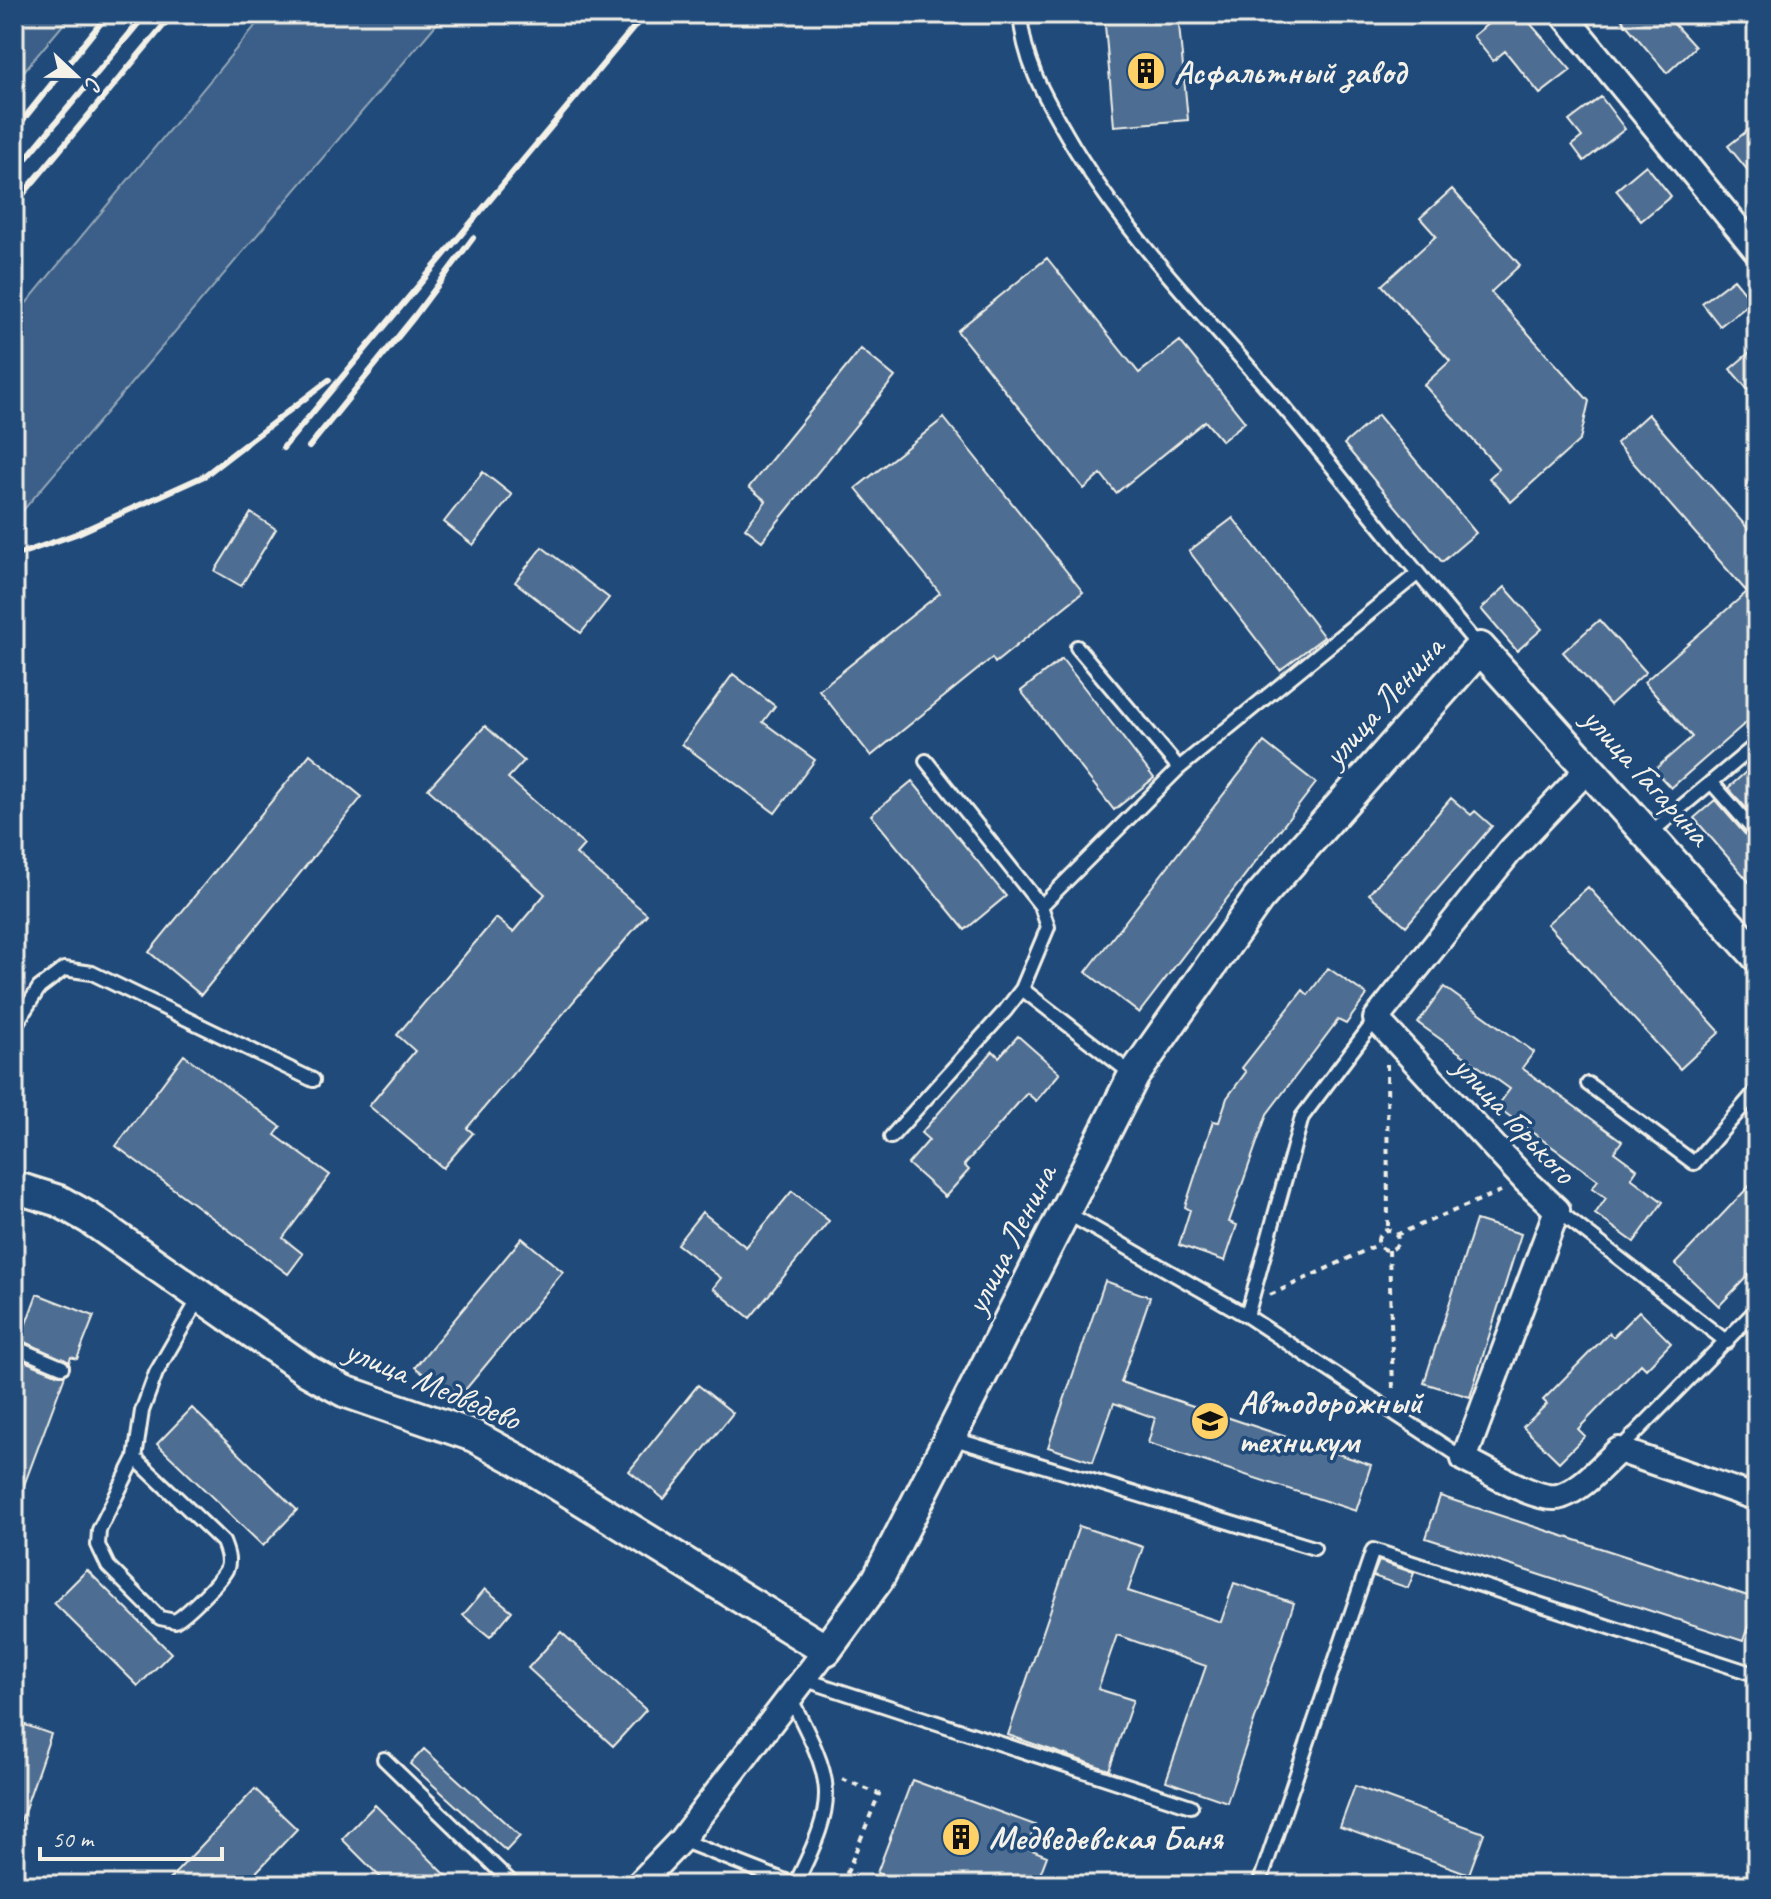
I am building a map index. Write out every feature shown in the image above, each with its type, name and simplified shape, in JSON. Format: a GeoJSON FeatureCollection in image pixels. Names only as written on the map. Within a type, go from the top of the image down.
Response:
{"type":"FeatureCollection","features":[{"type":"Feature","properties":{"kind":"street"},"geometry":{"type":"LineString","coordinates":[[1563,14],[1757,251]]}},
{"type":"Feature","properties":{"kind":"street","name":"улица Гагарина"},"geometry":{"type":"LineString","coordinates":[[1480,648],[1757,956]]}},
{"type":"Feature","properties":{"kind":"street","name":"улица Ленина"},"geometry":{"type":"LineString","coordinates":[[638,1885],[681,1840],[878,1579],[1067,1213],[1134,1075],[1258,899],[1480,648]]}},
{"type":"Feature","properties":{"kind":"street"},"geometry":{"type":"LineString","coordinates":[[1376,1019],[1511,850],[1587,770]]}},
{"type":"Feature","properties":{"kind":"street","name":"улица Горького"},"geometry":{"type":"LineString","coordinates":[[1376,1019],[1526,1181],[1557,1210],[1464,1459]]}},
{"type":"Feature","properties":{"kind":"street","name":"улица Медведево"},"geometry":{"type":"LineString","coordinates":[[14,1187],[59,1201],[89,1218],[308,1371],[344,1391],[474,1436],[826,1650]]}},
{"type":"Feature","properties":{"kind":"street"},"geometry":{"type":"LineString","coordinates":[[1464,1459],[1541,1497],[1558,1498],[1576,1489],[1619,1450],[1757,1498]]}},
{"type":"Feature","properties":{"kind":"lane"},"geometry":{"type":"LineString","coordinates":[[1020,14],[1030,68],[1078,155],[1110,204],[1171,281],[1291,416],[1480,648]]}},
{"type":"Feature","properties":{"kind":"lane"},"geometry":{"type":"LineString","coordinates":[[1041,906],[1179,768],[1417,574]]}},
{"type":"Feature","properties":{"kind":"lane"},"geometry":{"type":"LineString","coordinates":[[1077,647],[1179,768]]}},
{"type":"Feature","properties":{"kind":"lane"},"geometry":{"type":"LineString","coordinates":[[1649,834],[1757,744]]}},
{"type":"Feature","properties":{"kind":"lane"},"geometry":{"type":"LineString","coordinates":[[891,1137],[1022,989],[1048,927],[1041,906],[926,761]]}},
{"type":"Feature","properties":{"kind":"lane"},"geometry":{"type":"LineString","coordinates":[[1711,782],[1757,834]]}},
{"type":"Feature","properties":{"kind":"lane"},"geometry":{"type":"LineString","coordinates":[[14,1027],[39,988],[64,969],[92,973],[313,1080]]}},
{"type":"Feature","properties":{"kind":"lane"},"geometry":{"type":"LineString","coordinates":[[1022,989],[1134,1075]]}},
{"type":"Feature","properties":{"kind":"lane"},"geometry":{"type":"LineString","coordinates":[[1248,1311],[1302,1117],[1376,1019]]}},
{"type":"Feature","properties":{"kind":"lane"},"geometry":{"type":"LineString","coordinates":[[1588,1084],[1694,1163],[1757,1090]]}},
{"type":"Feature","properties":{"kind":"lane"},"geometry":{"type":"LineString","coordinates":[[1557,1210],[1727,1342]]}},
{"type":"Feature","properties":{"kind":"lane"},"geometry":{"type":"LineString","coordinates":[[1067,1213],[1248,1311],[1464,1459]]}},
{"type":"Feature","properties":{"kind":"lane"},"geometry":{"type":"LineString","coordinates":[[135,1458],[223,1542],[228,1555],[227,1568],[189,1613],[175,1621],[160,1618],[108,1566],[98,1545],[99,1530],[135,1458],[142,1411],[156,1373],[201,1295]]}},
{"type":"Feature","properties":{"kind":"lane"},"geometry":{"type":"LineString","coordinates":[[1619,1450],[1757,1309]]}},
{"type":"Feature","properties":{"kind":"lane"},"geometry":{"type":"LineString","coordinates":[[14,1347],[62,1367]]}},
{"type":"Feature","properties":{"kind":"lane"},"geometry":{"type":"LineString","coordinates":[[951,1438],[1314,1548]]}},
{"type":"Feature","properties":{"kind":"lane"},"geometry":{"type":"LineString","coordinates":[[1259,1885],[1373,1550],[1757,1675]]}},
{"type":"Feature","properties":{"kind":"lane"},"geometry":{"type":"LineString","coordinates":[[681,1840],[795,1885],[818,1840],[828,1802],[825,1772],[796,1688]]}},
{"type":"Feature","properties":{"kind":"lane"},"geometry":{"type":"LineString","coordinates":[[796,1688],[1191,1806]]}},
{"type":"Feature","properties":{"kind":"lane"},"geometry":{"type":"LineString","coordinates":[[384,1759],[514,1885]]}},
{"type":"Feature","properties":{"kind":"path"},"geometry":{"type":"LineString","coordinates":[[1388,1230],[1386,1068],[1389,1060],[1402,1047]]}},
{"type":"Feature","properties":{"kind":"path"},"geometry":{"type":"LineString","coordinates":[[1396,1235],[1526,1181]]}},
{"type":"Feature","properties":{"kind":"path"},"geometry":{"type":"LineString","coordinates":[[1388,1230],[1396,1235]]}},
{"type":"Feature","properties":{"kind":"path"},"geometry":{"type":"LineString","coordinates":[[1388,1230],[1380,1235],[1382,1248],[1389,1250],[1397,1245],[1396,1235]]}},
{"type":"Feature","properties":{"kind":"path"},"geometry":{"type":"LineString","coordinates":[[1248,1311],[1379,1244]]}},
{"type":"Feature","properties":{"kind":"path"},"geometry":{"type":"LineString","coordinates":[[1389,1250],[1394,1412]]}},
{"type":"Feature","properties":{"kind":"path"},"geometry":{"type":"LineString","coordinates":[[825,1772],[879,1794],[842,1885]]}},
{"type":"Feature","properties":{"kind":"shaded area"},"geometry":{"type":"Polygon","coordinates":[[[14,14],[72,14],[14,83],[14,14]]]}},
{"type":"Feature","properties":{"kind":"shaded area"},"geometry":{"type":"Polygon","coordinates":[[[265,14],[445,14],[14,521],[14,318],[265,14]]]}},
{"type":"Feature","properties":{"kind":"building","name":"Асфальтный завод"},"geometry":{"type":"Polygon","coordinates":[[[1104,14],[1178,14],[1188,120],[1114,126],[1104,14]]]}},
{"type":"Feature","properties":{"kind":"building"},"geometry":{"type":"Polygon","coordinates":[[[1500,14],[1522,14],[1571,70],[1540,94],[1505,51],[1493,61],[1473,36],[1500,14]]]}},
{"type":"Feature","properties":{"kind":"building"},"geometry":{"type":"Polygon","coordinates":[[[1617,14],[1665,14],[1695,47],[1667,73],[1617,14]]]}},
{"type":"Feature","properties":{"kind":"building"},"geometry":{"type":"Polygon","coordinates":[[[1601,97],[1625,129],[1584,161],[1572,145],[1582,137],[1569,121],[1601,97]]]}},
{"type":"Feature","properties":{"kind":"building"},"geometry":{"type":"Polygon","coordinates":[[[1757,123],[1757,182],[1728,146],[1757,123]]]}},
{"type":"Feature","properties":{"kind":"building"},"geometry":{"type":"Polygon","coordinates":[[[1646,165],[1671,196],[1641,221],[1616,190],[1646,165]]]}},
{"type":"Feature","properties":{"kind":"building"},"geometry":{"type":"Polygon","coordinates":[[[1452,189],[1520,265],[1491,292],[1589,401],[1580,440],[1511,502],[1489,478],[1499,469],[1424,385],[1450,361],[1382,285],[1436,236],[1420,218],[1452,189]]]}},
{"type":"Feature","properties":{"kind":"building"},"geometry":{"type":"Polygon","coordinates":[[[1047,258],[1139,373],[1180,341],[1245,422],[1222,441],[1205,421],[1116,493],[1101,474],[1084,489],[957,331],[1047,258]]]}},
{"type":"Feature","properties":{"kind":"building"},"geometry":{"type":"Polygon","coordinates":[[[1734,279],[1752,301],[1720,326],[1702,303],[1734,279]]]}},
{"type":"Feature","properties":{"kind":"building"},"geometry":{"type":"Polygon","coordinates":[[[1757,346],[1757,400],[1730,369],[1757,346]]]}},
{"type":"Feature","properties":{"kind":"building"},"geometry":{"type":"Polygon","coordinates":[[[861,349],[895,377],[762,541],[745,528],[766,501],[749,487],[861,349]]]}},
{"type":"Feature","properties":{"kind":"building"},"geometry":{"type":"Polygon","coordinates":[[[1648,414],[1757,539],[1757,713],[1671,788],[1654,770],[1692,737],[1644,682],[1747,592],[1616,443],[1648,414]]]}},
{"type":"Feature","properties":{"kind":"building"},"geometry":{"type":"Polygon","coordinates":[[[1378,415],[1476,533],[1442,562],[1344,444],[1378,415]]]}},
{"type":"Feature","properties":{"kind":"building"},"geometry":{"type":"Polygon","coordinates":[[[944,418],[1083,592],[995,663],[992,658],[871,756],[819,690],[940,593],[856,488],[944,418]]]}},
{"type":"Feature","properties":{"kind":"building"},"geometry":{"type":"Polygon","coordinates":[[[483,472],[512,495],[473,545],[444,522],[483,472]]]}},
{"type":"Feature","properties":{"kind":"building"},"geometry":{"type":"Polygon","coordinates":[[[251,513],[276,529],[241,586],[215,571],[251,513]]]}},
{"type":"Feature","properties":{"kind":"building"},"geometry":{"type":"Polygon","coordinates":[[[1233,518],[1324,637],[1280,670],[1189,551],[1233,518]]]}},
{"type":"Feature","properties":{"kind":"building"},"geometry":{"type":"Polygon","coordinates":[[[542,547],[609,598],[581,633],[515,582],[542,547]]]}},
{"type":"Feature","properties":{"kind":"building"},"geometry":{"type":"Polygon","coordinates":[[[1505,587],[1542,629],[1517,651],[1481,609],[1505,587]]]}},
{"type":"Feature","properties":{"kind":"building"},"geometry":{"type":"Polygon","coordinates":[[[1599,620],[1646,672],[1610,705],[1563,652],[1599,620]]]}},
{"type":"Feature","properties":{"kind":"building"},"geometry":{"type":"Polygon","coordinates":[[[1062,659],[1154,778],[1114,810],[1021,691],[1062,659]]]}},
{"type":"Feature","properties":{"kind":"building"},"geometry":{"type":"Polygon","coordinates":[[[733,674],[775,706],[763,722],[815,760],[775,813],[682,744],[733,674]]]}},
{"type":"Feature","properties":{"kind":"building"},"geometry":{"type":"Polygon","coordinates":[[[485,726],[524,761],[508,778],[584,845],[576,854],[647,914],[467,1128],[473,1133],[443,1168],[369,1106],[415,1051],[397,1035],[496,918],[513,932],[545,894],[428,789],[485,726]]]}},
{"type":"Feature","properties":{"kind":"building"},"geometry":{"type":"Polygon","coordinates":[[[1264,742],[1316,783],[1139,1013],[1086,972],[1264,742]]]}},
{"type":"Feature","properties":{"kind":"building"},"geometry":{"type":"Polygon","coordinates":[[[310,754],[362,797],[201,995],[149,952],[310,754]]]}},
{"type":"Feature","properties":{"kind":"building"},"geometry":{"type":"Polygon","coordinates":[[[1757,762],[1757,820],[1728,788],[1757,762]]]}},
{"type":"Feature","properties":{"kind":"building"},"geometry":{"type":"Polygon","coordinates":[[[912,781],[1006,896],[965,930],[871,815],[912,781]]]}},
{"type":"Feature","properties":{"kind":"building"},"geometry":{"type":"Polygon","coordinates":[[[1451,798],[1471,815],[1475,811],[1492,826],[1406,926],[1369,894],[1451,798]]]}},
{"type":"Feature","properties":{"kind":"building"},"geometry":{"type":"Polygon","coordinates":[[[1715,800],[1750,840],[1757,843],[1757,891],[1694,818],[1715,800]]]}},
{"type":"Feature","properties":{"kind":"building"},"geometry":{"type":"Polygon","coordinates":[[[1588,887],[1720,1032],[1680,1069],[1547,924],[1588,887]]]}},
{"type":"Feature","properties":{"kind":"building"},"geometry":{"type":"Polygon","coordinates":[[[1328,968],[1367,995],[1346,1024],[1338,1020],[1267,1114],[1229,1222],[1237,1225],[1225,1261],[1179,1245],[1190,1210],[1185,1207],[1213,1121],[1219,1122],[1227,1098],[1246,1072],[1242,1068],[1303,990],[1308,995],[1328,968]]]}},
{"type":"Feature","properties":{"kind":"building"},"geometry":{"type":"Polygon","coordinates":[[[1444,987],[1534,1052],[1522,1068],[1622,1141],[1614,1152],[1637,1169],[1631,1178],[1663,1202],[1634,1242],[1595,1214],[1606,1198],[1592,1188],[1598,1180],[1497,1107],[1510,1089],[1418,1023],[1444,987]]]}},
{"type":"Feature","properties":{"kind":"building"},"geometry":{"type":"Polygon","coordinates":[[[1018,1036],[1060,1073],[1036,1101],[1027,1093],[964,1165],[969,1170],[945,1197],[908,1164],[929,1140],[921,1133],[993,1051],[999,1057],[1018,1036]]]}},
{"type":"Feature","properties":{"kind":"building"},"geometry":{"type":"Polygon","coordinates":[[[184,1055],[281,1127],[275,1135],[330,1175],[283,1238],[303,1254],[288,1274],[116,1146],[184,1055]]]}},
{"type":"Feature","properties":{"kind":"building"},"geometry":{"type":"Polygon","coordinates":[[[1757,1178],[1757,1266],[1719,1306],[1675,1264],[1757,1178]]]}},
{"type":"Feature","properties":{"kind":"building"},"geometry":{"type":"Polygon","coordinates":[[[792,1191],[829,1221],[750,1318],[713,1288],[721,1278],[677,1244],[702,1212],[746,1247],[792,1191]]]}},
{"type":"Feature","properties":{"kind":"building"},"geometry":{"type":"Polygon","coordinates":[[[1476,1220],[1521,1234],[1470,1397],[1424,1383],[1476,1220]]]}},
{"type":"Feature","properties":{"kind":"building"},"geometry":{"type":"Polygon","coordinates":[[[522,1238],[563,1272],[456,1401],[415,1367],[522,1238]]]}},
{"type":"Feature","properties":{"kind":"building"},"geometry":{"type":"Polygon","coordinates":[[[1105,1281],[1150,1297],[1121,1382],[1371,1465],[1356,1511],[1148,1443],[1155,1418],[1114,1403],[1093,1462],[1048,1447],[1105,1281]]]}},
{"type":"Feature","properties":{"kind":"building"},"geometry":{"type":"Polygon","coordinates":[[[37,1294],[94,1316],[77,1359],[71,1357],[69,1362],[20,1340],[37,1294]]]}},
{"type":"Feature","properties":{"kind":"building"},"geometry":{"type":"Polygon","coordinates":[[[1639,1311],[1671,1343],[1646,1369],[1641,1364],[1578,1429],[1585,1436],[1559,1462],[1523,1427],[1547,1404],[1543,1400],[1609,1333],[1613,1337],[1639,1311]]]}},
{"type":"Feature","properties":{"kind":"building"},"geometry":{"type":"Polygon","coordinates":[[[14,1357],[65,1375],[17,1504],[14,1503],[14,1357]]]}},
{"type":"Feature","properties":{"kind":"building"},"geometry":{"type":"Polygon","coordinates":[[[698,1385],[733,1413],[664,1499],[629,1471],[698,1385]]]}},
{"type":"Feature","properties":{"kind":"building"},"geometry":{"type":"Polygon","coordinates":[[[192,1408],[297,1510],[263,1546],[157,1444],[192,1408]]]}},
{"type":"Feature","properties":{"kind":"building"},"geometry":{"type":"Polygon","coordinates":[[[1440,1496],[1757,1599],[1743,1641],[1426,1538],[1440,1496]]]}},
{"type":"Feature","properties":{"kind":"building"},"geometry":{"type":"Polygon","coordinates":[[[1079,1526],[1143,1547],[1128,1591],[1221,1622],[1234,1583],[1294,1603],[1227,1802],[1166,1781],[1206,1666],[1117,1635],[1098,1689],[1133,1700],[1109,1770],[1008,1735],[1079,1526]]]}},
{"type":"Feature","properties":{"kind":"building"},"geometry":{"type":"Polygon","coordinates":[[[1379,1561],[1414,1573],[1408,1588],[1373,1576],[1379,1561]]]}},
{"type":"Feature","properties":{"kind":"building"},"geometry":{"type":"Polygon","coordinates":[[[87,1570],[171,1653],[138,1686],[54,1603],[87,1570]]]}},
{"type":"Feature","properties":{"kind":"building"},"geometry":{"type":"Polygon","coordinates":[[[485,1589],[512,1611],[490,1637],[463,1615],[485,1589]]]}},
{"type":"Feature","properties":{"kind":"building"},"geometry":{"type":"Polygon","coordinates":[[[561,1632],[646,1710],[613,1746],[528,1668],[561,1632]]]}},
{"type":"Feature","properties":{"kind":"building"},"geometry":{"type":"Polygon","coordinates":[[[14,1721],[51,1734],[17,1832],[14,1831],[14,1721]]]}},
{"type":"Feature","properties":{"kind":"building"},"geometry":{"type":"Polygon","coordinates":[[[424,1749],[520,1836],[506,1851],[410,1764],[424,1749]]]}},
{"type":"Feature","properties":{"kind":"building","name":"Медведевская Баня"},"geometry":{"type":"Polygon","coordinates":[[[912,1780],[1035,1825],[1027,1848],[1047,1856],[1036,1885],[911,1885],[877,1873],[912,1780]]]}},
{"type":"Feature","properties":{"kind":"building"},"geometry":{"type":"Polygon","coordinates":[[[1355,1786],[1484,1833],[1469,1874],[1340,1827],[1355,1786]]]}},
{"type":"Feature","properties":{"kind":"building"},"geometry":{"type":"Polygon","coordinates":[[[255,1789],[297,1829],[244,1885],[164,1885],[255,1789]]]}},
{"type":"Feature","properties":{"kind":"building"},"geometry":{"type":"Polygon","coordinates":[[[375,1805],[456,1885],[388,1885],[342,1839],[375,1805]]]}},
{"type":"Feature","properties":{"kind":"railway"},"geometry":{"type":"LineString","coordinates":[[14,131],[108,14]]}},
{"type":"Feature","properties":{"kind":"railway"},"geometry":{"type":"LineString","coordinates":[[14,173],[146,14]]}},
{"type":"Feature","properties":{"kind":"railway"},"geometry":{"type":"LineString","coordinates":[[14,205],[173,14]]}},
{"type":"Feature","properties":{"kind":"railway"},"geometry":{"type":"LineString","coordinates":[[283,448],[645,14]]}},
{"type":"Feature","properties":{"kind":"railway"},"geometry":{"type":"LineString","coordinates":[[309,447],[473,238]]}},
{"type":"Feature","properties":{"kind":"railway"},"geometry":{"type":"LineString","coordinates":[[14,556],[76,534],[204,476],[329,380]]}},
{"type":"Feature","properties":{"kind":"place","name":"Асфальтный завод"},"geometry":{"type":"Point","coordinates":[1146,71]}},
{"type":"Feature","properties":{"kind":"place","name":"Автодорожный техникум"},"geometry":{"type":"Point","coordinates":[1210,1421]}},
{"type":"Feature","properties":{"kind":"place","name":"Медведевская Баня"},"geometry":{"type":"Point","coordinates":[961,1837]}}]}
